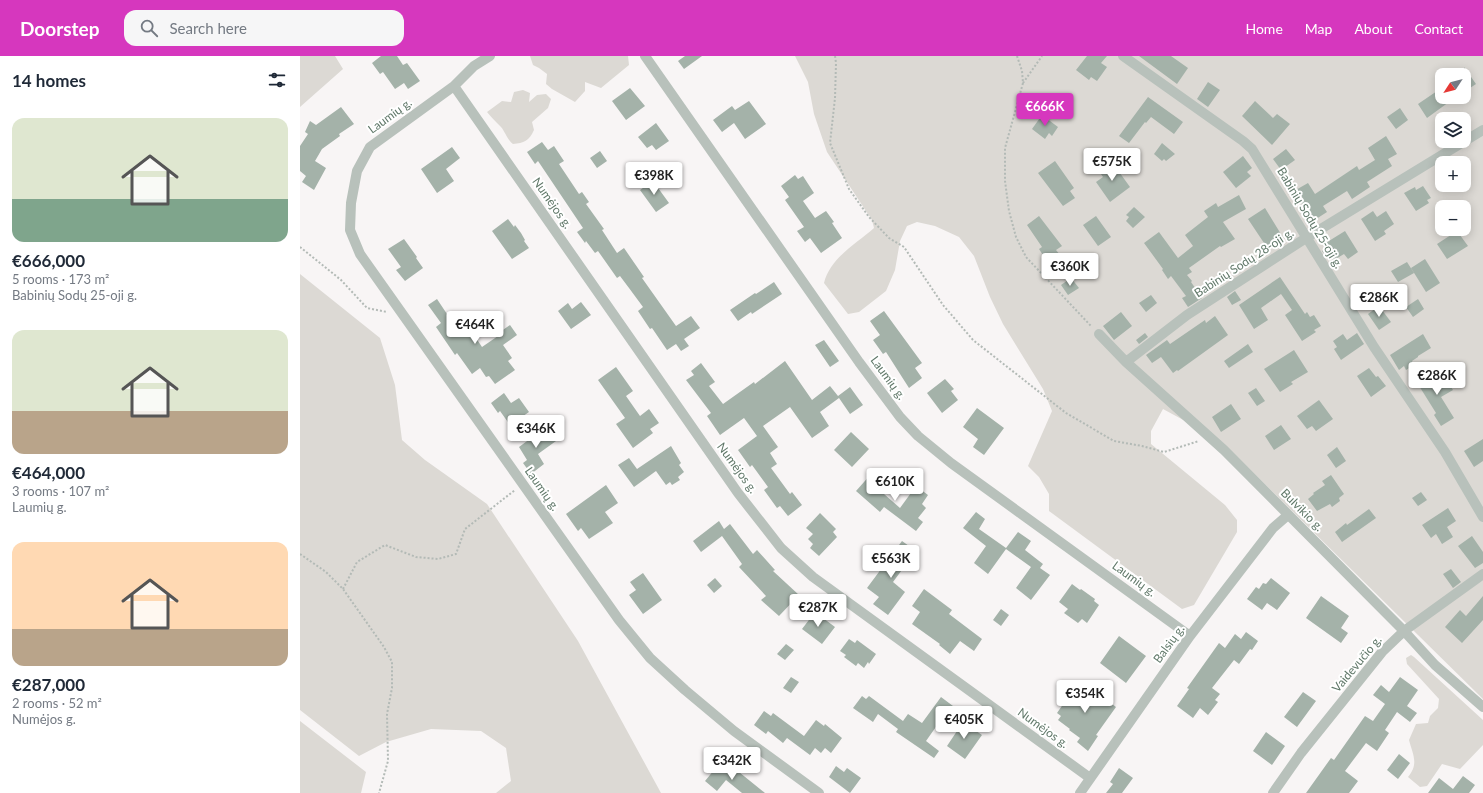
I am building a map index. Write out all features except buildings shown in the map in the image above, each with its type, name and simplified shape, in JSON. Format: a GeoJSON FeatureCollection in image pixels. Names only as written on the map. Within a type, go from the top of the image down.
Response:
{"type":"FeatureCollection","features":[{"type":"Feature","properties":{"kind":"street","name":"Laumių g."},"geometry":{"type":"LineString","coordinates":[[490,56],[474,66],[454,86],[370,147],[357,171],[351,204],[350,230],[360,254],[619,620],[650,658],[734,731],[819,793]]}},
{"type":"Feature","properties":{"kind":"street","name":"Laumių g."},"geometry":{"type":"LineString","coordinates":[[645,56],[900,417],[918,436],[951,463],[1190,636]]}},
{"type":"Feature","properties":{"kind":"street","name":"Babinių Sodų 25-oji g."},"geometry":{"type":"LineString","coordinates":[[1123,56],[1243,141],[1252,149],[1374,347],[1445,452],[1483,517]]}},
{"type":"Feature","properties":{"kind":"street","name":"Numėjos g."},"geometry":{"type":"LineString","coordinates":[[454,86],[733,486],[781,548],[813,577],[1090,778]]}},
{"type":"Feature","properties":{"kind":"street","name":"Babinių Sodų 28-oji g."},"geometry":{"type":"LineString","coordinates":[[1126,362],[1187,315],[1306,238],[1483,130]]}},
{"type":"Feature","properties":{"kind":"street","name":"Bulvikio g."},"geometry":{"type":"LineString","coordinates":[[1099,334],[1126,362],[1224,450],[1404,631],[1435,665],[1483,707]]}},
{"type":"Feature","properties":{"kind":"street","name":"Balsių g."},"geometry":{"type":"LineString","coordinates":[[1080,793],[1190,636],[1273,528],[1288,515]]}},
{"type":"Feature","properties":{"kind":"street","name":"Vaidevučio g."},"geometry":{"type":"LineString","coordinates":[[1273,793],[1301,753],[1377,658],[1404,631],[1483,574]]}},
{"type":"Feature","properties":{"kind":"path"},"geometry":{"type":"LineString","coordinates":[[835,56],[835,98],[830,143],[849,189],[869,217],[889,238],[904,248],[943,305],[973,340],[1066,413],[1114,441],[1164,452],[1210,438]]}},
{"type":"Feature","properties":{"kind":"path"},"geometry":{"type":"LineString","coordinates":[[1017,56],[1022,71],[1023,83]]}},
{"type":"Feature","properties":{"kind":"path"},"geometry":{"type":"LineString","coordinates":[[1042,56],[1023,83],[1005,148],[1006,188],[1009,211],[1016,237],[1026,257],[1099,334]]}},
{"type":"Feature","properties":{"kind":"path"},"geometry":{"type":"LineString","coordinates":[[300,247],[341,280],[367,308],[403,315]]}},
{"type":"Feature","properties":{"kind":"path"},"geometry":{"type":"LineString","coordinates":[[343,589],[356,562],[385,545],[416,557],[438,559],[456,554],[465,529],[523,484]]}},
{"type":"Feature","properties":{"kind":"path"},"geometry":{"type":"LineString","coordinates":[[300,554],[326,572],[343,589],[384,647],[392,662],[392,688],[387,714],[388,761],[379,793]]}},
{"type":"Feature","properties":{"kind":"shaded area"},"geometry":{"type":"Polygon","coordinates":[[[300,56],[335,56],[343,69],[300,107],[300,56]]]}},
{"type":"Feature","properties":{"kind":"shaded area"},"geometry":{"type":"Polygon","coordinates":[[[530,56],[628,56],[629,65],[601,88],[585,82],[585,91],[575,102],[546,84],[547,74],[533,65],[530,56]]]}},
{"type":"Feature","properties":{"kind":"shaded area"},"geometry":{"type":"Polygon","coordinates":[[[795,56],[1483,56],[1483,699],[1222,442],[1163,409],[1151,431],[1151,444],[1225,505],[1237,520],[1237,532],[1194,605],[1182,609],[1049,511],[1049,494],[1039,477],[1028,466],[1052,411],[1043,389],[1003,324],[990,297],[974,256],[959,237],[935,226],[917,222],[907,226],[900,241],[895,270],[886,291],[859,312],[848,314],[824,283],[832,266],[844,252],[874,228],[872,220],[827,152],[814,114],[808,82],[795,56]]]}},
{"type":"Feature","properties":{"kind":"shaded area"},"geometry":{"type":"Polygon","coordinates":[[[523,90],[530,93],[529,102],[537,95],[546,94],[551,99],[548,108],[532,122],[534,130],[530,137],[523,142],[513,144],[501,127],[487,112],[502,101],[511,102],[514,92],[523,90]]]}},
{"type":"Feature","properties":{"kind":"shaded area"},"geometry":{"type":"Polygon","coordinates":[[[300,274],[380,338],[395,385],[402,440],[425,460],[487,504],[578,641],[661,793],[496,793],[511,781],[506,748],[481,731],[431,729],[386,742],[359,756],[300,710],[300,274]]]}},
{"type":"Feature","properties":{"kind":"shaded area"},"geometry":{"type":"Polygon","coordinates":[[[1411,655],[1483,720],[1483,745],[1460,769],[1442,764],[1427,786],[1420,787],[1408,777],[1414,764],[1409,740],[1416,724],[1428,723],[1430,716],[1438,708],[1439,699],[1407,664],[1406,658],[1411,655]]]}},
{"type":"Feature","properties":{"kind":"shaded area"},"geometry":{"type":"Polygon","coordinates":[[[300,721],[366,772],[361,793],[300,793],[300,721]]]}}]}
